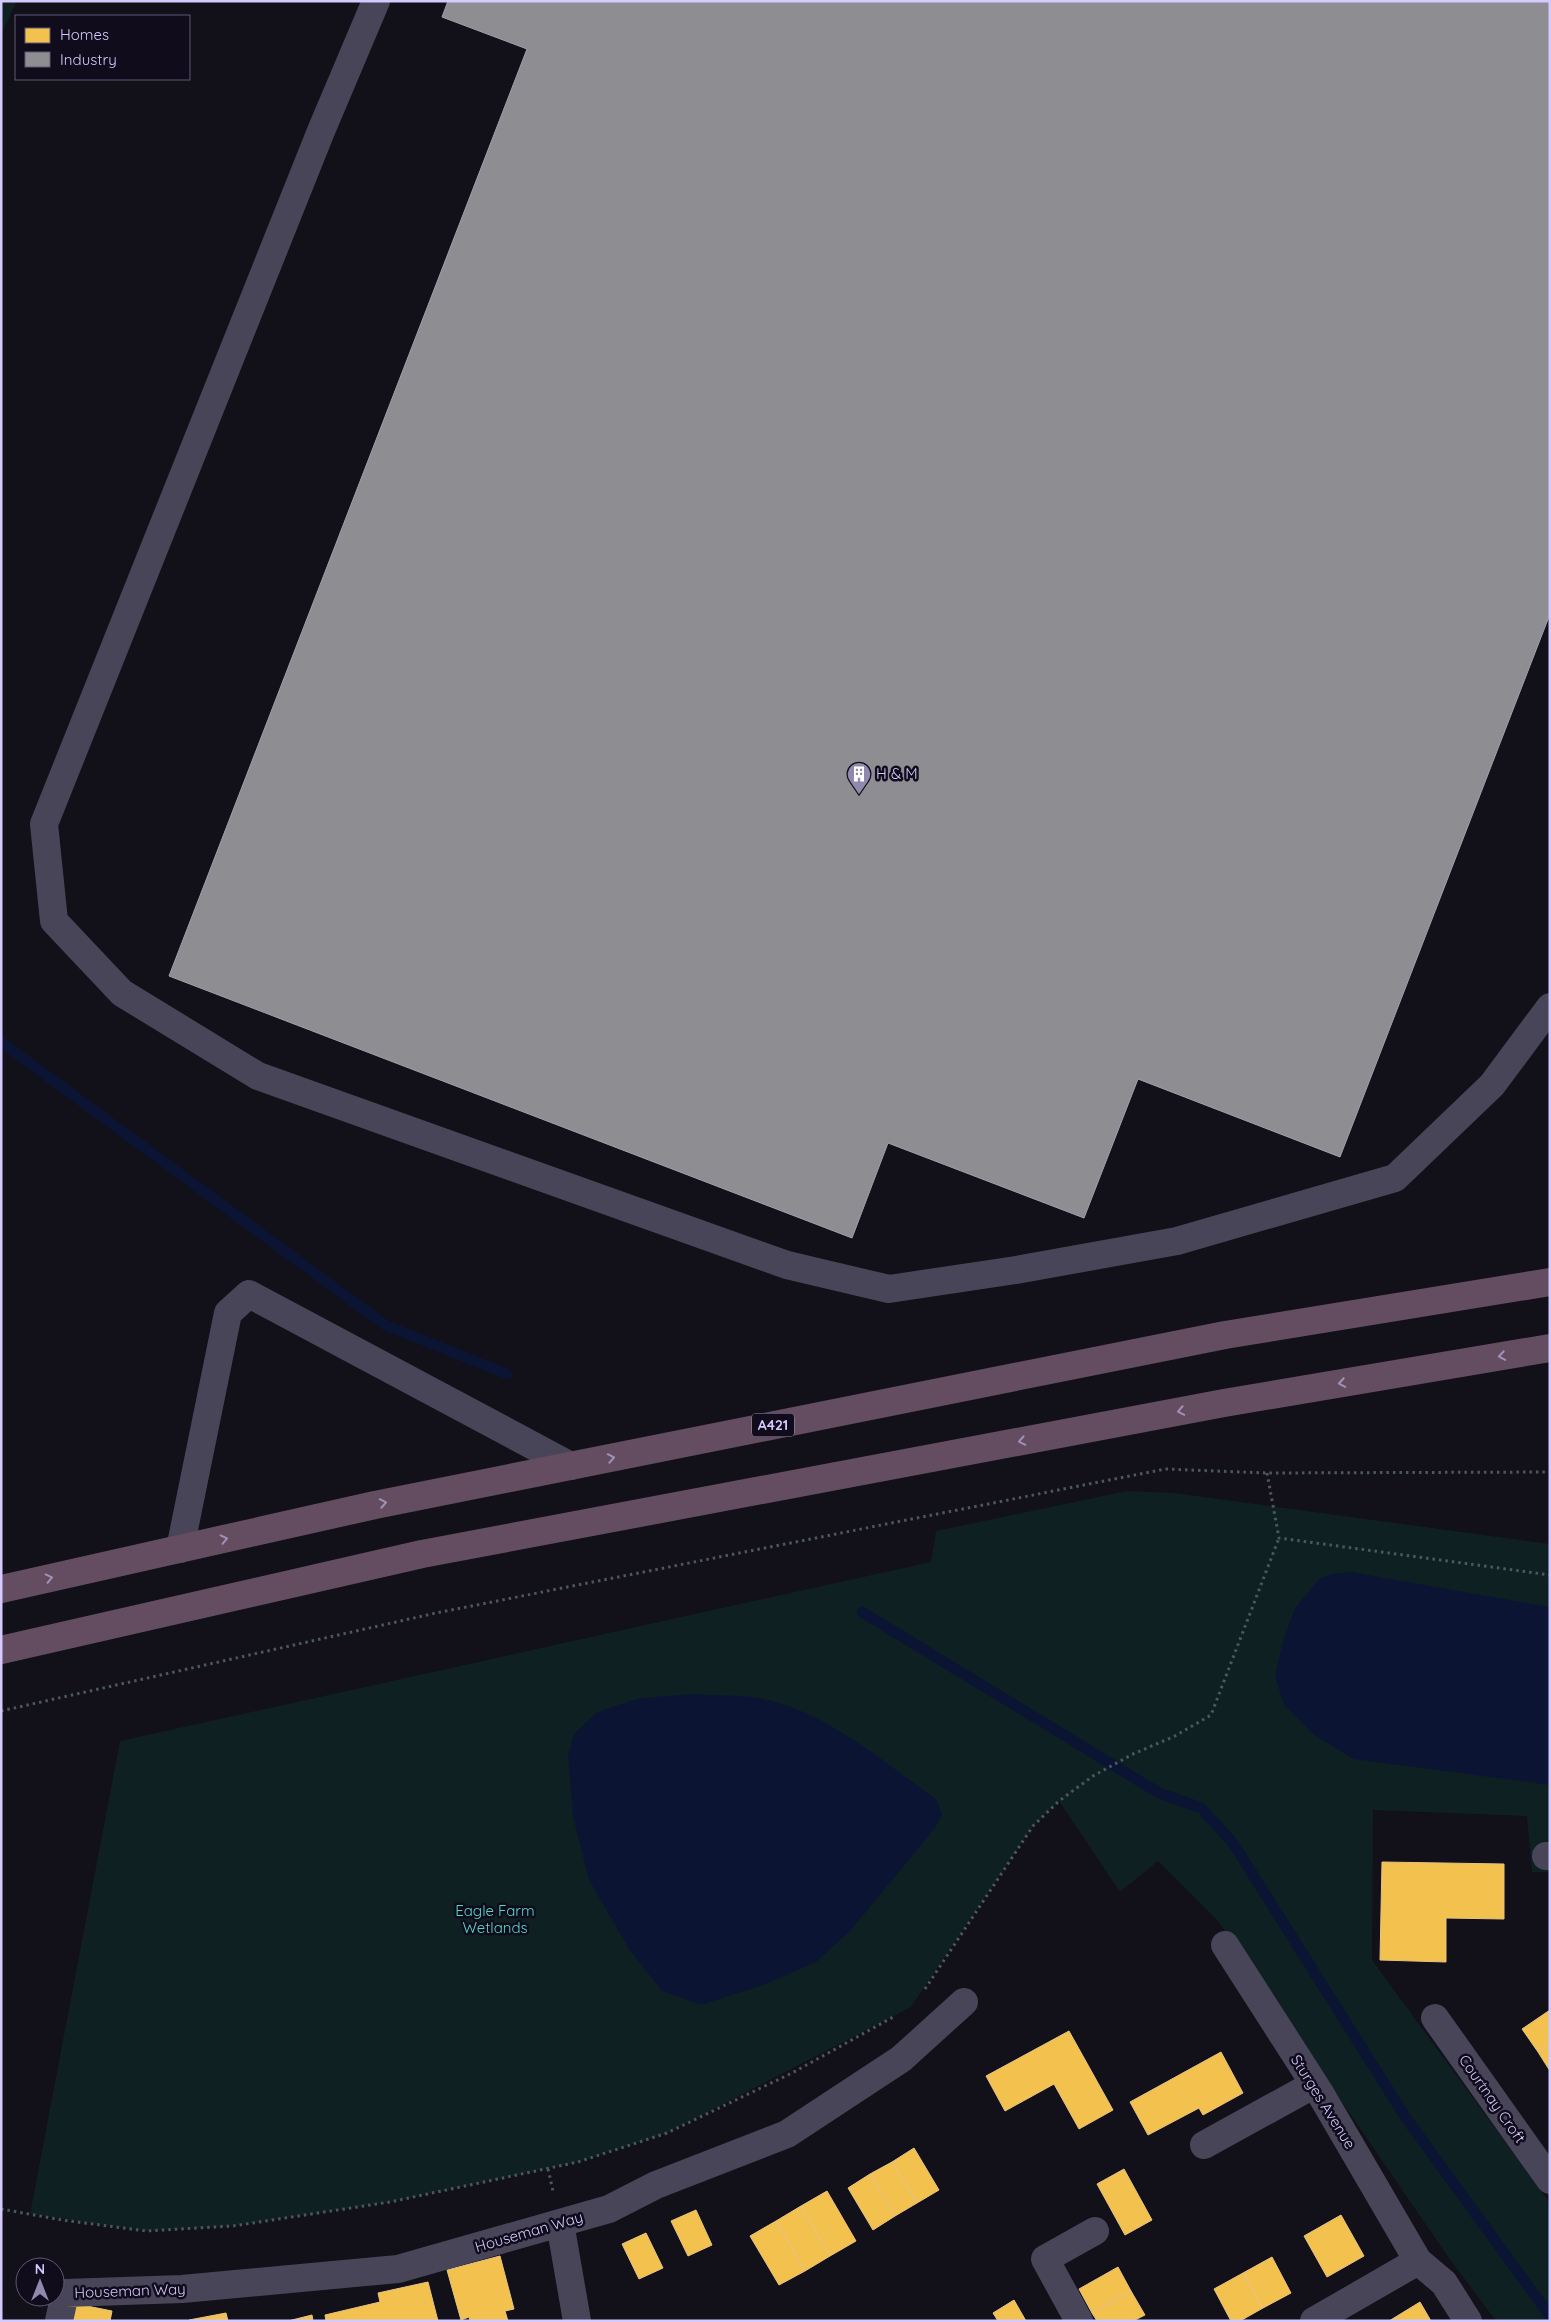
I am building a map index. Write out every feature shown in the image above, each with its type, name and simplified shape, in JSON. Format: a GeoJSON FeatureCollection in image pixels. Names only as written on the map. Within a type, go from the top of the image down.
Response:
{"type":"FeatureCollection","features":[{"type":"Feature","properties":{"kind":"highway","name":"A421"},"geometry":{"type":"LineString","coordinates":[[1,1589],[375,1505],[1225,1335],[1550,1282]]}},
{"type":"Feature","properties":{"kind":"highway"},"geometry":{"type":"LineString","coordinates":[[1,1650],[422,1554],[1224,1403],[1550,1348]]}},
{"type":"Feature","properties":{"kind":"street"},"geometry":{"type":"LineString","coordinates":[[376,1],[321,131],[44,824],[54,921],[122,994],[258,1076],[787,1265],[889,1289],[1016,1270],[1177,1242],[1394,1178],[1492,1085],[1550,1007]]}},
{"type":"Feature","properties":{"kind":"street"},"geometry":{"type":"LineString","coordinates":[[180,1549],[228,1314],[249,1294],[571,1466]]}},
{"type":"Feature","properties":{"kind":"street","name":"Sturges Avenue"},"geometry":{"type":"LineString","coordinates":[[1225,1945],[1312,2084],[1418,2260],[1444,2283],[1468,2321]]}},
{"type":"Feature","properties":{"kind":"street","name":"Houseman Way"},"geometry":{"type":"LineString","coordinates":[[59,2321],[66,2293],[182,2290],[398,2269],[609,2209],[656,2185],[787,2134],[901,2060],[964,2002]]}},
{"type":"Feature","properties":{"kind":"street","name":"Courtnay Croft"},"geometry":{"type":"LineString","coordinates":[[1435,2018],[1550,2180]]}},
{"type":"Feature","properties":{"kind":"street"},"geometry":{"type":"LineString","coordinates":[[1204,2145],[1312,2084]]}},
{"type":"Feature","properties":{"kind":"street"},"geometry":{"type":"LineString","coordinates":[[560,2223],[577,2321]]}},
{"type":"Feature","properties":{"kind":"street"},"geometry":{"type":"LineString","coordinates":[[1080,2321],[1045,2259],[1095,2231]]}},
{"type":"Feature","properties":{"kind":"street"},"geometry":{"type":"LineString","coordinates":[[1314,2321],[1418,2260]]}},
{"type":"Feature","properties":{"kind":"path"},"geometry":{"type":"LineString","coordinates":[[1,1711],[436,1613],[1165,1469],[1266,1474],[1550,1472]]}},
{"type":"Feature","properties":{"kind":"path"},"geometry":{"type":"LineString","coordinates":[[922,1992],[940,1969],[1033,1826],[1059,1801],[1093,1776],[1133,1754],[1175,1736],[1211,1715],[1279,1538],[1266,1474]]}},
{"type":"Feature","properties":{"kind":"path"},"geometry":{"type":"LineString","coordinates":[[1279,1538],[1550,1575]]}},
{"type":"Feature","properties":{"kind":"path"},"geometry":{"type":"LineString","coordinates":[[1,2209],[62,2220],[146,2231],[233,2226],[390,2202],[578,2162],[667,2133],[792,2073],[902,2012]]}},
{"type":"Feature","properties":{"kind":"green space"},"geometry":{"type":"Polygon","coordinates":[[[1,1],[17,1],[1,34],[1,1]]]}},
{"type":"Feature","properties":{"kind":"green space","name":"Eagle Farm Wetlands"},"geometry":{"type":"Polygon","coordinates":[[[1127,1491],[1174,1493],[1550,1544],[1550,1872],[1532,1872],[1527,1816],[1373,1810],[1372,1960],[1550,2203],[1550,2321],[1496,2321],[1446,2254],[1218,1921],[1158,1861],[1120,1892],[1059,1801],[1033,1826],[911,2007],[667,2133],[578,2162],[390,2202],[233,2226],[146,2231],[30,2214],[120,1741],[931,1562],[936,1531],[1127,1491]]]}},
{"type":"Feature","properties":{"kind":"water"},"geometry":{"type":"Polygon","coordinates":[[[1351,1572],[1550,1607],[1550,1785],[1353,1759],[1313,1734],[1284,1705],[1275,1676],[1283,1641],[1295,1608],[1319,1579],[1331,1574],[1351,1572]]]}},
{"type":"Feature","properties":{"kind":"water"},"geometry":{"type":"Polygon","coordinates":[[[692,1694],[758,1698],[781,1703],[805,1713],[829,1725],[875,1754],[937,1800],[942,1815],[935,1828],[851,1930],[816,1962],[766,1984],[701,2005],[662,1991],[629,1949],[589,1880],[573,1816],[568,1756],[574,1734],[597,1712],[640,1698],[692,1694]]]}},
{"type":"Feature","properties":{"kind":"building: Homes"},"geometry":{"type":"Polygon","coordinates":[[[1382,1862],[1504,1864],[1504,1919],[1446,1918],[1446,1962],[1380,1960],[1382,1862]]]}},
{"type":"Feature","properties":{"kind":"building: Homes"},"geometry":{"type":"Polygon","coordinates":[[[1550,2010],[1550,2044],[1538,2052],[1522,2029],[1550,2010]]]}},
{"type":"Feature","properties":{"kind":"building: Homes"},"geometry":{"type":"Polygon","coordinates":[[[1069,2031],[1113,2110],[1079,2129],[1054,2084],[1005,2111],[986,2076],[1069,2031]]]}},
{"type":"Feature","properties":{"kind":"building: Homes"},"geometry":{"type":"Polygon","coordinates":[[[1550,2044],[1550,2071],[1538,2052],[1550,2044]]]}},
{"type":"Feature","properties":{"kind":"building: Homes"},"geometry":{"type":"Polygon","coordinates":[[[1221,2052],[1243,2093],[1203,2115],[1199,2108],[1148,2135],[1130,2102],[1221,2052]]]}},
{"type":"Feature","properties":{"kind":"building: Homes"},"geometry":{"type":"Polygon","coordinates":[[[914,2148],[939,2190],[917,2203],[892,2162],[914,2148]]]}},
{"type":"Feature","properties":{"kind":"building: Homes"},"geometry":{"type":"Polygon","coordinates":[[[892,2162],[917,2203],[895,2216],[870,2174],[892,2162]]]}},
{"type":"Feature","properties":{"kind":"building: Homes"},"geometry":{"type":"Polygon","coordinates":[[[1124,2169],[1152,2220],[1125,2235],[1097,2184],[1124,2169]]]}},
{"type":"Feature","properties":{"kind":"building: Homes"},"geometry":{"type":"Polygon","coordinates":[[[870,2174],[895,2216],[873,2230],[848,2188],[870,2174]]]}},
{"type":"Feature","properties":{"kind":"building: Homes"},"geometry":{"type":"Polygon","coordinates":[[[827,2191],[856,2241],[830,2256],[801,2206],[827,2191]]]}},
{"type":"Feature","properties":{"kind":"building: Homes"},"geometry":{"type":"Polygon","coordinates":[[[801,2206],[830,2256],[805,2271],[776,2221],[801,2206]]]}},
{"type":"Feature","properties":{"kind":"building: Homes"},"geometry":{"type":"Polygon","coordinates":[[[696,2210],[712,2245],[688,2256],[671,2221],[696,2210]]]}},
{"type":"Feature","properties":{"kind":"building: Homes"},"geometry":{"type":"Polygon","coordinates":[[[1341,2215],[1364,2256],[1327,2277],[1304,2236],[1341,2215]]]}},
{"type":"Feature","properties":{"kind":"building: Homes"},"geometry":{"type":"Polygon","coordinates":[[[776,2221],[805,2271],[779,2285],[750,2236],[776,2221]]]}},
{"type":"Feature","properties":{"kind":"building: Homes"},"geometry":{"type":"Polygon","coordinates":[[[646,2233],[663,2268],[639,2279],[622,2244],[646,2233]]]}},
{"type":"Feature","properties":{"kind":"building: Homes"},"geometry":{"type":"Polygon","coordinates":[[[500,2256],[514,2309],[505,2311],[508,2321],[470,2321],[469,2317],[461,2320],[447,2270],[500,2256]]]}},
{"type":"Feature","properties":{"kind":"building: Homes"},"geometry":{"type":"Polygon","coordinates":[[[1272,2257],[1291,2293],[1263,2308],[1243,2273],[1272,2257]]]}},
{"type":"Feature","properties":{"kind":"building: Homes"},"geometry":{"type":"Polygon","coordinates":[[[1118,2267],[1131,2291],[1092,2313],[1079,2289],[1118,2267]]]}},
{"type":"Feature","properties":{"kind":"building: Homes"},"geometry":{"type":"Polygon","coordinates":[[[1243,2273],[1263,2308],[1240,2321],[1231,2321],[1214,2289],[1243,2273]]]}},
{"type":"Feature","properties":{"kind":"building: Homes"},"geometry":{"type":"Polygon","coordinates":[[[428,2282],[438,2321],[326,2321],[325,2315],[380,2302],[378,2293],[428,2282]]]}},
{"type":"Feature","properties":{"kind":"building: Homes"},"geometry":{"type":"Polygon","coordinates":[[[1131,2291],[1145,2315],[1133,2321],[1097,2321],[1092,2313],[1131,2291]]]}},
{"type":"Feature","properties":{"kind":"building: Homes"},"geometry":{"type":"Polygon","coordinates":[[[1014,2300],[1026,2321],[998,2321],[993,2313],[1014,2300]]]}},
{"type":"Feature","properties":{"kind":"building: Homes"},"geometry":{"type":"Polygon","coordinates":[[[67,2302],[112,2311],[110,2321],[64,2321],[67,2302]]]}},
{"type":"Feature","properties":{"kind":"building: Homes"},"geometry":{"type":"Polygon","coordinates":[[[1420,2302],[1431,2321],[1389,2321],[1420,2302]]]}},
{"type":"Feature","properties":{"kind":"building: Homes"},"geometry":{"type":"Polygon","coordinates":[[[226,2313],[228,2321],[189,2321],[189,2320],[226,2313]]]}},
{"type":"Feature","properties":{"kind":"building: Homes"},"geometry":{"type":"Polygon","coordinates":[[[312,2315],[313,2321],[288,2321],[312,2315]]]}},
{"type":"Feature","properties":{"kind":"building: Industry","name":"H & M"},"geometry":{"type":"Polygon","coordinates":[[[448,1],[1550,1],[1550,614],[1340,1157],[1138,1079],[1084,1218],[888,1143],[852,1238],[169,976],[527,49],[442,17],[448,1]]]}},
{"type":"Feature","properties":{"kind":"waterway"},"geometry":{"type":"LineString","coordinates":[[1,1042],[385,1325],[507,1374]]}},
{"type":"Feature","properties":{"kind":"waterway"},"geometry":{"type":"LineString","coordinates":[[862,1612],[1159,1793],[1201,1808],[1233,1843],[1406,2118],[1550,2316]]}},
{"type":"Feature","properties":{"kind":"place","name":"H & M"},"geometry":{"type":"Point","coordinates":[859,795]}}]}
